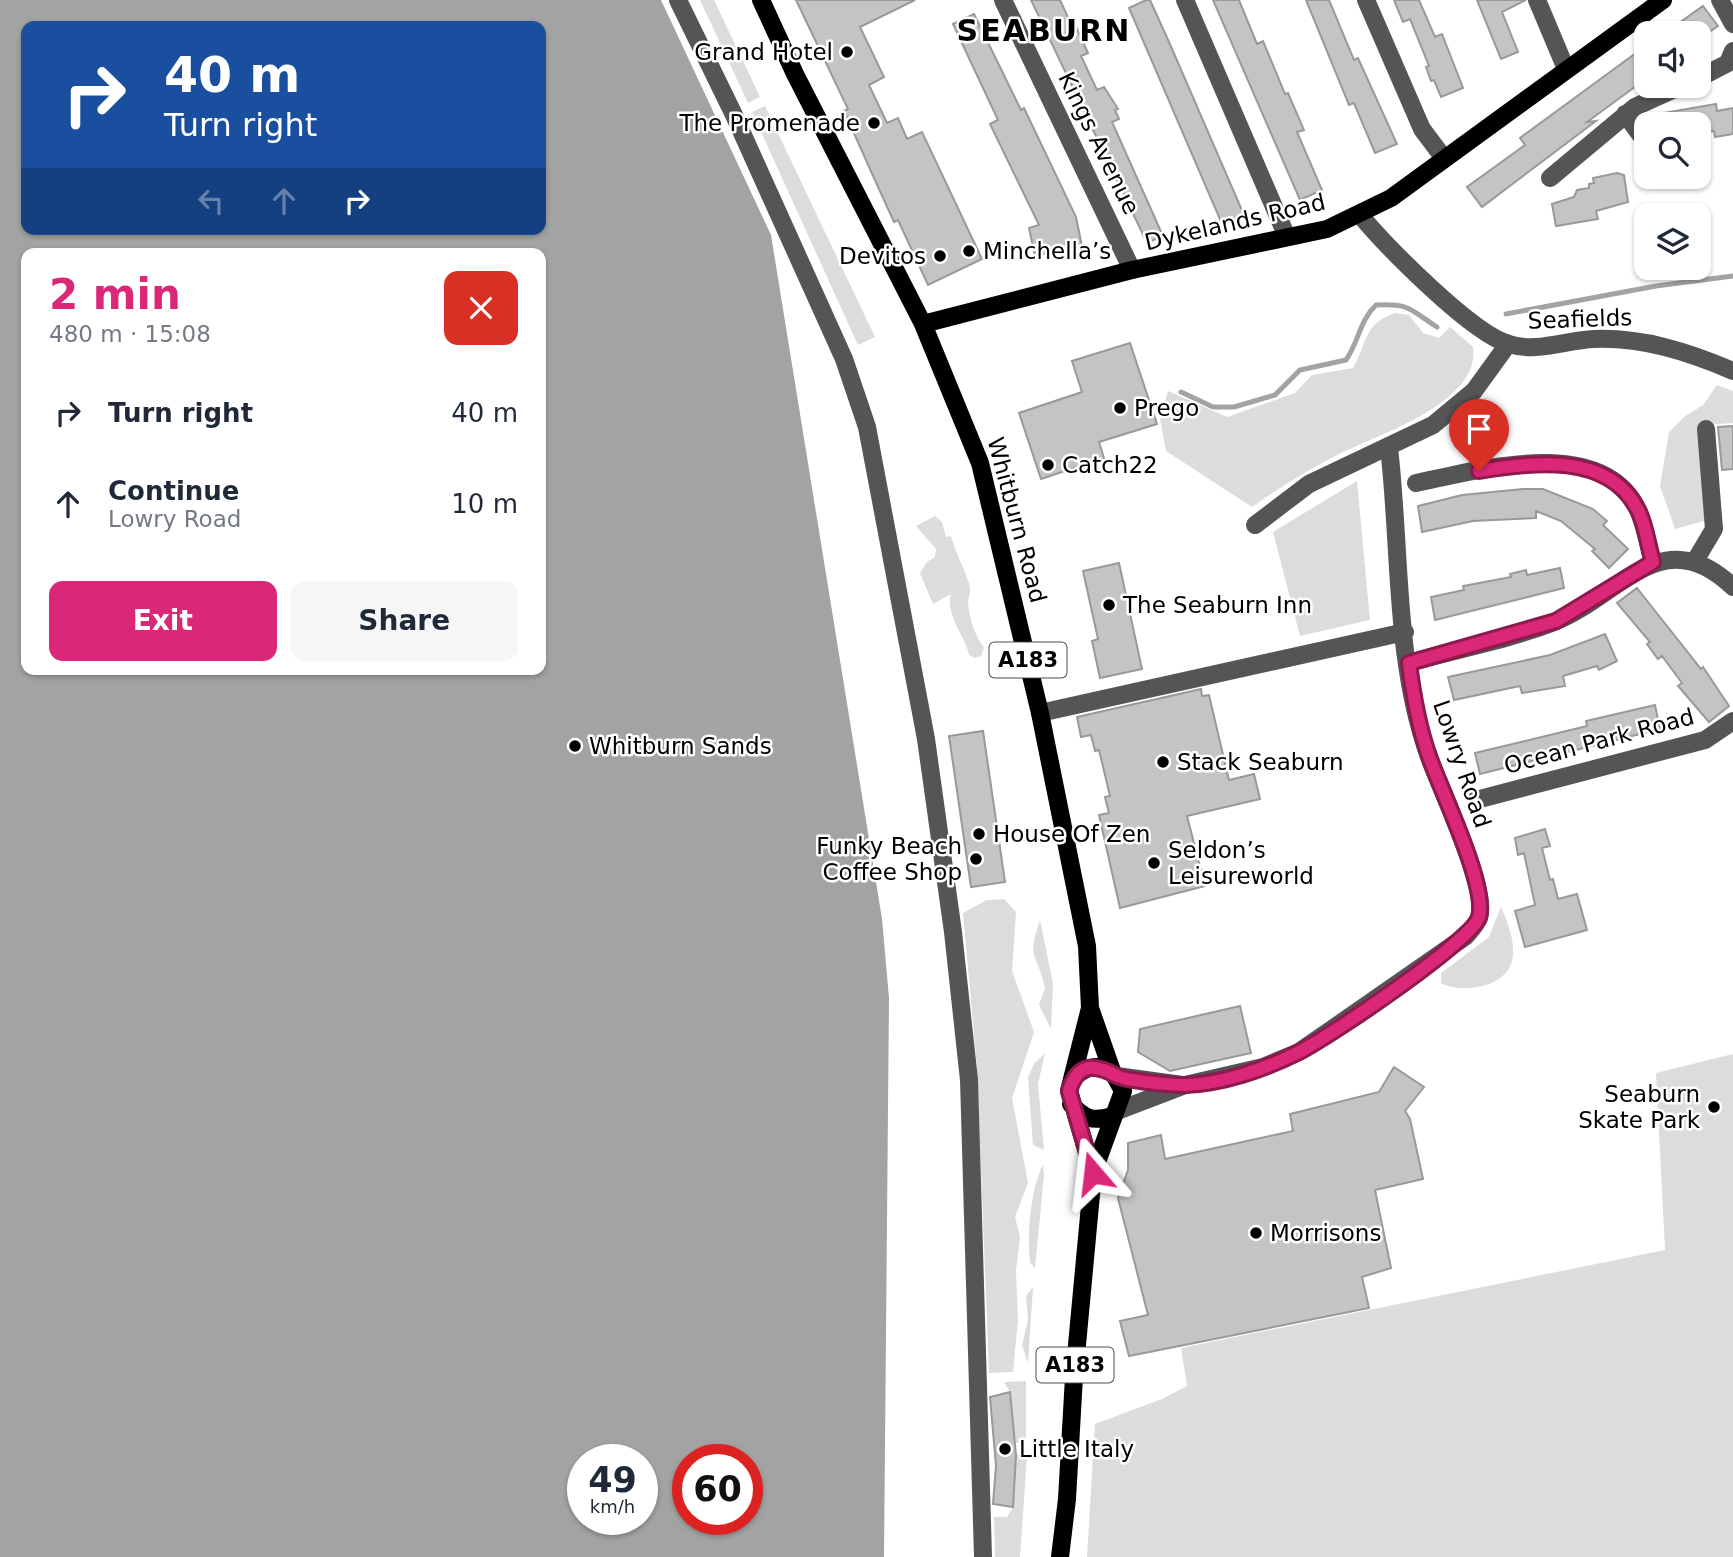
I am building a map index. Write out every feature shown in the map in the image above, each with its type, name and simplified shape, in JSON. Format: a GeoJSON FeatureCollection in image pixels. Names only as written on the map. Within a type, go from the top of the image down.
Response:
{"type":"FeatureCollection","features":[{"type":"Feature","properties":{"kind":"main road","name":"Whitburn Road"},"geometry":{"type":"LineString","coordinates":[[761,0],[795,74],[923,324],[980,463],[1040,713],[1087,946],[1090,1008]]}},
{"type":"Feature","properties":{"kind":"main road","name":"Dykelands Road"},"geometry":{"type":"LineString","coordinates":[[923,324],[1132,270],[1327,229],[1360,215],[1391,198],[1443,157],[1663,0]]}},
{"type":"Feature","properties":{"kind":"main road","name":"A183"},"geometry":{"type":"LineString","coordinates":[[1060,1557],[1068,1499],[1074,1377],[1093,1173],[1123,1091],[1090,1008]]}},
{"type":"Feature","properties":{"kind":"main road","name":"A183"},"geometry":{"type":"LineString","coordinates":[[1090,1008],[1069,1091],[1093,1173]]}},
{"type":"Feature","properties":{"kind":"main road"},"geometry":{"type":"LineString","coordinates":[[1072,1080],[1080,1071],[1091,1067],[1115,1074]]}},
{"type":"Feature","properties":{"kind":"main road"},"geometry":{"type":"LineString","coordinates":[[1071,1104],[1082,1117],[1097,1121],[1115,1113]]}},
{"type":"Feature","properties":{"kind":"street"},"geometry":{"type":"LineString","coordinates":[[678,0],[734,115],[844,359],[867,427],[926,739],[953,932],[969,1080],[983,1557]]}},
{"type":"Feature","properties":{"kind":"street","name":"Kings Avenue"},"geometry":{"type":"LineString","coordinates":[[1003,0],[1132,270]]}},
{"type":"Feature","properties":{"kind":"street"},"geometry":{"type":"LineString","coordinates":[[1185,0],[1287,237]]}},
{"type":"Feature","properties":{"kind":"street"},"geometry":{"type":"LineString","coordinates":[[1366,0],[1422,128],[1443,157]]}},
{"type":"Feature","properties":{"kind":"street"},"geometry":{"type":"LineString","coordinates":[[1537,0],[1566,68]]}},
{"type":"Feature","properties":{"kind":"street"},"geometry":{"type":"LineString","coordinates":[[1720,0],[1733,24]]}},
{"type":"Feature","properties":{"kind":"street"},"geometry":{"type":"LineString","coordinates":[[1711,72],[1728,63],[1733,51]]}},
{"type":"Feature","properties":{"kind":"street"},"geometry":{"type":"LineString","coordinates":[[1550,178],[1625,114],[1657,98]]}},
{"type":"Feature","properties":{"kind":"street"},"geometry":{"type":"LineString","coordinates":[[1625,114],[1634,126]]}},
{"type":"Feature","properties":{"kind":"street"},"geometry":{"type":"LineString","coordinates":[[1255,525],[1258,519],[1309,484],[1390,448],[1433,425],[1474,391],[1508,344],[1480,327],[1415,273],[1360,215]]}},
{"type":"Feature","properties":{"kind":"street","name":"Seafields"},"geometry":{"type":"LineString","coordinates":[[1508,344],[1539,347],[1593,339],[1643,341],[1708,360],[1733,371]]}},
{"type":"Feature","properties":{"kind":"street"},"geometry":{"type":"LineString","coordinates":[[1695,561],[1714,529],[1706,429]]}},
{"type":"Feature","properties":{"kind":"street","name":"Lowry Road"},"geometry":{"type":"LineString","coordinates":[[1115,1113],[1185,1085],[1263,1067],[1299,1052],[1466,936],[1479,918],[1480,903],[1462,836],[1429,758],[1417,717],[1405,632],[1390,448]]}},
{"type":"Feature","properties":{"kind":"street"},"geometry":{"type":"LineString","coordinates":[[1416,483],[1518,464],[1573,464],[1616,483],[1638,510],[1653,562]]}},
{"type":"Feature","properties":{"kind":"street"},"geometry":{"type":"LineString","coordinates":[[1409,663],[1556,621],[1653,562],[1677,559],[1695,561],[1716,570],[1733,587]]}},
{"type":"Feature","properties":{"kind":"street"},"geometry":{"type":"LineString","coordinates":[[1040,713],[1405,632]]}},
{"type":"Feature","properties":{"kind":"street","name":"Ocean Park Road"},"geometry":{"type":"LineString","coordinates":[[1476,800],[1705,740],[1733,721]]}},
{"type":"Feature","properties":{"kind":"street","name":"Lowry Road"},"geometry":{"type":"LineString","coordinates":[[1115,1074],[1185,1085]]}},
{"type":"Feature","properties":{"kind":"shaded area","name":"Whitburn Sands"},"geometry":{"type":"Polygon","coordinates":[[[0,0],[661,0],[771,235],[882,919],[889,998],[884,1557],[0,1557],[0,0]]]}},
{"type":"Feature","properties":{"kind":"shaded area"},"geometry":{"type":"Polygon","coordinates":[[[700,0],[714,0],[760,97],[748,103],[700,0]]]}},
{"type":"Feature","properties":{"kind":"shaded area"},"geometry":{"type":"Polygon","coordinates":[[[765,106],[875,337],[858,345],[752,112],[765,106]]]}},
{"type":"Feature","properties":{"kind":"shaded area"},"geometry":{"type":"Polygon","coordinates":[[[1395,313],[1409,315],[1423,333],[1439,338],[1450,327],[1473,347],[1471,367],[1461,385],[1424,414],[1328,460],[1252,507],[1166,451],[1160,419],[1168,391],[1227,417],[1295,393],[1312,375],[1353,368],[1372,328],[1385,317],[1395,313]]]}},
{"type":"Feature","properties":{"kind":"shaded area"},"geometry":{"type":"Polygon","coordinates":[[[1717,385],[1733,391],[1733,423],[1702,425],[1707,520],[1675,529],[1660,486],[1669,432],[1684,417],[1703,405],[1717,385]]]}},
{"type":"Feature","properties":{"kind":"shaded area"},"geometry":{"type":"Polygon","coordinates":[[[1357,481],[1370,620],[1300,636],[1273,532],[1357,481]]]}},
{"type":"Feature","properties":{"kind":"shaded area"},"geometry":{"type":"Polygon","coordinates":[[[935,516],[942,522],[946,537],[951,536],[970,587],[970,616],[984,648],[981,656],[975,658],[969,655],[953,617],[951,594],[933,604],[920,573],[927,562],[935,557],[936,549],[916,526],[935,516]]]}},
{"type":"Feature","properties":{"kind":"shaded area"},"geometry":{"type":"Polygon","coordinates":[[[1004,899],[1016,912],[1012,971],[1034,1032],[1012,1098],[1028,1183],[1015,1217],[1020,1237],[1016,1271],[1018,1320],[1013,1372],[989,1373],[977,1067],[963,913],[987,900],[1004,899]]]}},
{"type":"Feature","properties":{"kind":"shaded area"},"geometry":{"type":"Polygon","coordinates":[[[1501,907],[1509,926],[1513,947],[1508,970],[1492,983],[1482,986],[1460,988],[1441,983],[1441,973],[1489,937],[1501,907]]]}},
{"type":"Feature","properties":{"kind":"shaded area"},"geometry":{"type":"Polygon","coordinates":[[[1040,920],[1053,984],[1051,1029],[1039,1005],[1045,988],[1033,950],[1040,920]]]}},
{"type":"Feature","properties":{"kind":"shaded area"},"geometry":{"type":"Polygon","coordinates":[[[1045,1053],[1038,1084],[1044,1150],[1033,1145],[1028,1077],[1034,1064],[1045,1053]]]}},
{"type":"Feature","properties":{"kind":"shaded area"},"geometry":{"type":"Polygon","coordinates":[[[1733,1054],[1733,1557],[1087,1557],[1095,1424],[1162,1399],[1187,1386],[1181,1348],[1665,1250],[1656,1073],[1733,1054]]]}},
{"type":"Feature","properties":{"kind":"shaded area"},"geometry":{"type":"Polygon","coordinates":[[[1043,1164],[1035,1268],[1030,1263],[1029,1226],[1032,1200],[1043,1164]]]}},
{"type":"Feature","properties":{"kind":"shaded area"},"geometry":{"type":"Polygon","coordinates":[[[1033,1287],[1028,1363],[1022,1345],[1028,1320],[1026,1296],[1033,1287]]]}},
{"type":"Feature","properties":{"kind":"shaded area"},"geometry":{"type":"Polygon","coordinates":[[[1026,1381],[1026,1443],[1015,1443],[1010,1392],[1004,1382],[1026,1381]]]}},
{"type":"Feature","properties":{"kind":"shaded area"},"geometry":{"type":"Polygon","coordinates":[[[1016,1455],[1027,1455],[1020,1557],[995,1557],[994,1517],[1007,1517],[1013,1507],[1016,1455]]]}},
{"type":"Feature","properties":{"kind":"building"},"geometry":{"type":"Polygon","coordinates":[[[796,0],[915,0],[860,27],[884,77],[869,85],[887,123],[898,118],[907,139],[922,132],[982,259],[928,285],[898,220],[894,222],[844,111],[848,109],[796,0]]]}},
{"type":"Feature","properties":{"kind":"building"},"geometry":{"type":"Polygon","coordinates":[[[1031,0],[1060,0],[1073,28],[1076,27],[1088,53],[1081,56],[1097,90],[1104,87],[1118,109],[1115,110],[1119,119],[1112,122],[1163,236],[1147,243],[1031,0]]]}},
{"type":"Feature","properties":{"kind":"building"},"geometry":{"type":"Polygon","coordinates":[[[1150,0],[1244,215],[1222,224],[1129,8],[1150,0]]]}},
{"type":"Feature","properties":{"kind":"building"},"geometry":{"type":"Polygon","coordinates":[[[1213,0],[1239,0],[1257,44],[1263,41],[1285,94],[1288,93],[1304,130],[1297,132],[1322,190],[1300,200],[1213,0]]]}},
{"type":"Feature","properties":{"kind":"building"},"geometry":{"type":"Polygon","coordinates":[[[1306,0],[1329,0],[1354,60],[1358,58],[1397,144],[1375,153],[1354,103],[1349,105],[1306,0]]]}},
{"type":"Feature","properties":{"kind":"building"},"geometry":{"type":"Polygon","coordinates":[[[1394,0],[1419,0],[1435,37],[1442,34],[1463,88],[1441,97],[1434,80],[1431,81],[1426,67],[1429,66],[1410,19],[1403,22],[1394,0]]]}},
{"type":"Feature","properties":{"kind":"building"},"geometry":{"type":"Polygon","coordinates":[[[1477,0],[1526,0],[1502,12],[1518,52],[1501,59],[1477,0]]]}},
{"type":"Feature","properties":{"kind":"building"},"geometry":{"type":"Polygon","coordinates":[[[1703,6],[1718,26],[1711,31],[1711,21],[1682,21],[1703,6]]]}},
{"type":"Feature","properties":{"kind":"building"},"geometry":{"type":"Polygon","coordinates":[[[974,14],[1021,110],[1024,108],[1076,217],[1083,251],[1069,254],[1068,249],[1035,256],[1029,228],[1039,225],[990,124],[998,120],[953,24],[974,14]]]}},
{"type":"Feature","properties":{"kind":"building"},"geometry":{"type":"Polygon","coordinates":[[[1634,55],[1634,88],[1587,122],[1596,121],[1482,207],[1467,187],[1525,145],[1520,138],[1634,55]]]}},
{"type":"Feature","properties":{"kind":"building"},"geometry":{"type":"Polygon","coordinates":[[[1716,104],[1717,111],[1733,108],[1733,134],[1715,137],[1714,131],[1711,131],[1711,112],[1670,112],[1716,104]]]}},
{"type":"Feature","properties":{"kind":"building"},"geometry":{"type":"Polygon","coordinates":[[[1617,173],[1624,175],[1628,202],[1596,211],[1598,219],[1556,226],[1552,204],[1574,197],[1577,190],[1589,188],[1589,184],[1594,183],[1593,178],[1617,173]]]}},
{"type":"Feature","properties":{"kind":"building"},"geometry":{"type":"Polygon","coordinates":[[[1130,343],[1157,424],[1099,442],[1104,458],[1041,479],[1019,413],[1082,392],[1072,361],[1130,343]]]}},
{"type":"Feature","properties":{"kind":"building"},"geometry":{"type":"Polygon","coordinates":[[[1733,426],[1733,469],[1722,470],[1718,427],[1733,426]]]}},
{"type":"Feature","properties":{"kind":"building"},"geometry":{"type":"Polygon","coordinates":[[[1543,489],[1593,509],[1607,521],[1603,525],[1628,549],[1609,568],[1592,551],[1595,549],[1561,521],[1536,511],[1536,518],[1473,521],[1422,532],[1418,506],[1462,495],[1543,489]]]}},
{"type":"Feature","properties":{"kind":"building","name":"The Seaburn Inn"},"geometry":{"type":"Polygon","coordinates":[[[1119,563],[1142,669],[1100,678],[1092,641],[1098,639],[1083,571],[1119,563]]]}},
{"type":"Feature","properties":{"kind":"building"},"geometry":{"type":"Polygon","coordinates":[[[1560,568],[1564,588],[1435,620],[1431,597],[1464,590],[1463,586],[1511,577],[1510,574],[1526,570],[1527,575],[1560,568]]]}},
{"type":"Feature","properties":{"kind":"building"},"geometry":{"type":"Polygon","coordinates":[[[1637,588],[1701,669],[1703,667],[1729,706],[1709,722],[1678,686],[1682,683],[1662,656],[1658,659],[1647,644],[1650,642],[1617,603],[1637,588]]]}},
{"type":"Feature","properties":{"kind":"building"},"geometry":{"type":"Polygon","coordinates":[[[1605,634],[1617,661],[1599,670],[1597,666],[1563,676],[1565,686],[1522,693],[1520,686],[1454,700],[1448,677],[1550,655],[1605,634]]]}},
{"type":"Feature","properties":{"kind":"building","name":"Stack Seaburn"},"geometry":{"type":"Polygon","coordinates":[[[1201,689],[1202,696],[1209,695],[1229,780],[1254,774],[1260,799],[1187,816],[1205,886],[1120,908],[1099,815],[1109,813],[1105,797],[1110,796],[1099,750],[1095,751],[1091,735],[1081,737],[1077,717],[1201,689]]]}},
{"type":"Feature","properties":{"kind":"building"},"geometry":{"type":"Polygon","coordinates":[[[1655,705],[1660,729],[1480,774],[1475,753],[1587,726],[1586,721],[1655,705]]]}},
{"type":"Feature","properties":{"kind":"building"},"geometry":{"type":"Polygon","coordinates":[[[983,731],[1005,882],[971,887],[949,736],[983,731]]]}},
{"type":"Feature","properties":{"kind":"building"},"geometry":{"type":"Polygon","coordinates":[[[1545,829],[1550,846],[1542,848],[1550,880],[1553,879],[1558,899],[1577,894],[1587,930],[1525,947],[1515,911],[1535,905],[1524,853],[1518,855],[1515,838],[1545,829]]]}},
{"type":"Feature","properties":{"kind":"building"},"geometry":{"type":"Polygon","coordinates":[[[1240,1006],[1251,1053],[1170,1071],[1138,1052],[1140,1029],[1240,1006]]]}},
{"type":"Feature","properties":{"kind":"building","name":"Morrisons"},"geometry":{"type":"Polygon","coordinates":[[[1394,1067],[1424,1087],[1405,1111],[1410,1119],[1423,1179],[1375,1190],[1391,1268],[1362,1277],[1369,1308],[1129,1356],[1120,1321],[1148,1315],[1118,1198],[1128,1170],[1128,1143],[1161,1135],[1165,1159],[1293,1131],[1290,1114],[1379,1092],[1394,1067]]]}},
{"type":"Feature","properties":{"kind":"building"},"geometry":{"type":"Polygon","coordinates":[[[1010,1392],[1016,1455],[1013,1507],[993,1504],[996,1466],[990,1397],[1010,1392]]]}},
{"type":"Feature","properties":{"kind":"waterway"},"geometry":{"type":"LineString","coordinates":[[1506,314],[1656,286],[1733,276]]}},
{"type":"Feature","properties":{"kind":"waterway"},"geometry":{"type":"LineString","coordinates":[[1181,392],[1213,407],[1234,407],[1275,395],[1300,370],[1346,360],[1366,317],[1376,305],[1404,307],[1437,327]]}},
{"type":"Feature","properties":{"kind":"place","name":"Grand Hotel"},"geometry":{"type":"Point","coordinates":[847,52]}},
{"type":"Feature","properties":{"kind":"place","name":"The Promenade"},"geometry":{"type":"Point","coordinates":[874,123]}},
{"type":"Feature","properties":{"kind":"place","name":"Minchella’s"},"geometry":{"type":"Point","coordinates":[969,251]}},
{"type":"Feature","properties":{"kind":"place","name":"Devitos"},"geometry":{"type":"Point","coordinates":[940,256]}},
{"type":"Feature","properties":{"kind":"place","name":"Prego"},"geometry":{"type":"Point","coordinates":[1120,408]}},
{"type":"Feature","properties":{"kind":"place","name":"Catch22"},"geometry":{"type":"Point","coordinates":[1048,465]}},
{"type":"Feature","properties":{"kind":"place","name":"The Seaburn Inn"},"geometry":{"type":"Point","coordinates":[1109,605]}},
{"type":"Feature","properties":{"kind":"place","name":"Whitburn Sands"},"geometry":{"type":"Point","coordinates":[575,746]}},
{"type":"Feature","properties":{"kind":"place","name":"Stack Seaburn"},"geometry":{"type":"Point","coordinates":[1163,762]}},
{"type":"Feature","properties":{"kind":"place","name":"House Of Zen"},"geometry":{"type":"Point","coordinates":[979,834]}},
{"type":"Feature","properties":{"kind":"place","name":"Funky Beach Coffee Shop"},"geometry":{"type":"Point","coordinates":[976,859]}},
{"type":"Feature","properties":{"kind":"place","name":"Seldon’s Leisureworld"},"geometry":{"type":"Point","coordinates":[1154,863]}},
{"type":"Feature","properties":{"kind":"place","name":"Seaburn Skate Park"},"geometry":{"type":"Point","coordinates":[1714,1107]}},
{"type":"Feature","properties":{"kind":"place","name":"Morrisons"},"geometry":{"type":"Point","coordinates":[1256,1233]}},
{"type":"Feature","properties":{"kind":"place","name":"Little Italy"},"geometry":{"type":"Point","coordinates":[1005,1449]}},
{"type":"Feature","properties":{"kind":"district","name":"SEABURN"},"geometry":{"type":"Point","coordinates":[1044,31]}},
{"type":"Feature","properties":{"kind":"route"},"geometry":{"type":"LineString","coordinates":[[1093,1173],[1069,1091],[1072,1080],[1080,1071],[1091,1067],[1105,1068],[1117,1076],[1185,1085],[1263,1067],[1299,1052],[1381,998],[1466,936],[1479,918],[1480,903],[1462,836],[1429,758],[1417,717],[1409,663],[1556,621],[1653,562],[1638,510],[1616,483],[1573,464],[1518,464],[1479,471]]}}]}
